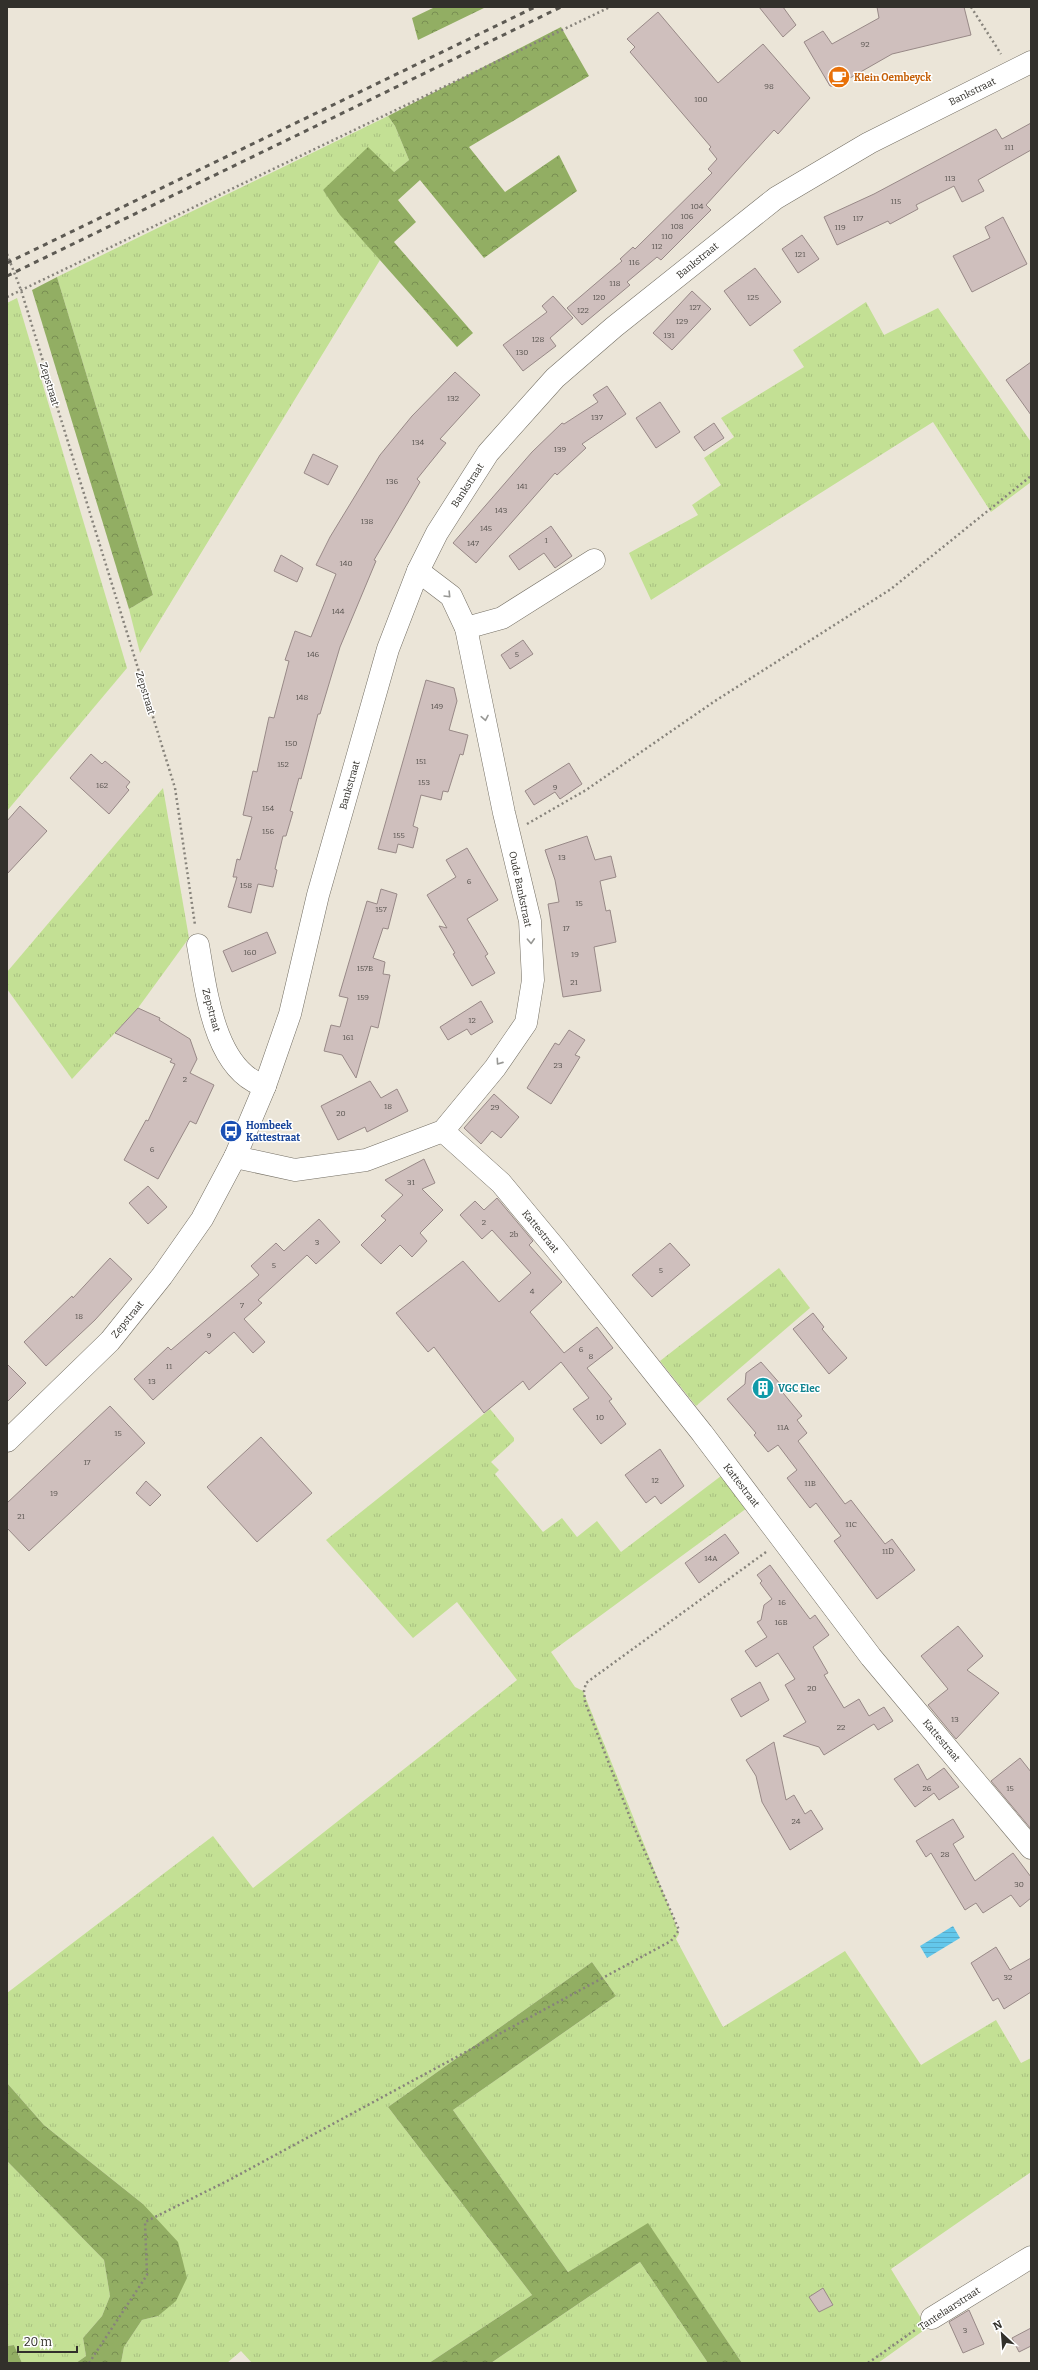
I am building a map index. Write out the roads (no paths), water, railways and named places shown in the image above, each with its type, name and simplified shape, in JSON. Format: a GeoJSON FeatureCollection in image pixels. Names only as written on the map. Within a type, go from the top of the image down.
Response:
{"type":"FeatureCollection","features":[{"type":"Feature","properties":{"kind":"street","name":"Bankstraat"},"geometry":{"type":"LineString","coordinates":[[235,1157],[265,1086],[290,1014],[318,895],[388,649],[418,571],[441,526],[488,453],[554,378],[614,327],[776,198],[819,171],[869,143],[1022,67]]}},
{"type":"Feature","properties":{"kind":"street"},"geometry":{"type":"LineString","coordinates":[[466,628],[502,618],[594,560]]}},
{"type":"Feature","properties":{"kind":"street","name":"Oude Bankstraat"},"geometry":{"type":"LineString","coordinates":[[235,1157],[295,1170],[366,1160],[443,1131],[495,1068],[526,1023],[533,980],[530,921],[509,834],[466,628],[451,596],[418,571]]}},
{"type":"Feature","properties":{"kind":"street","name":"Zepstraat"},"geometry":{"type":"LineString","coordinates":[[198,945],[212,1017],[219,1036],[236,1067],[248,1079],[265,1086]]}},
{"type":"Feature","properties":{"kind":"street","name":"Kattestraat"},"geometry":{"type":"LineString","coordinates":[[443,1131],[502,1183],[702,1433],[784,1539],[871,1657],[1031,1848]]}},
{"type":"Feature","properties":{"kind":"street","name":"Zepstraat"},"geometry":{"type":"LineString","coordinates":[[7,1441],[115,1335],[162,1276],[202,1219],[235,1157]]}},
{"type":"Feature","properties":{"kind":"street","name":"Tantelaarstraat"},"geometry":{"type":"LineString","coordinates":[[932,2318],[1031,2257]]}},
{"type":"Feature","properties":{"kind":"water"},"geometry":{"type":"Polygon","coordinates":[[[953,1926],[960,1938],[927,1958],[920,1946],[953,1926]]]}},
{"type":"Feature","properties":{"kind":"railway"},"geometry":{"type":"LineString","coordinates":[[7,263],[535,7]]}},
{"type":"Feature","properties":{"kind":"railway"},"geometry":{"type":"LineString","coordinates":[[7,276],[561,7]]}},
{"type":"Feature","properties":{"kind":"place","name":"Klein Oembeyck"},"geometry":{"type":"Point","coordinates":[839,77]}},
{"type":"Feature","properties":{"kind":"place","name":"Hombeek Kattestraat"},"geometry":{"type":"Point","coordinates":[231,1131]}},
{"type":"Feature","properties":{"kind":"place","name":"VGC Elec"},"geometry":{"type":"Point","coordinates":[763,1388]}}]}
